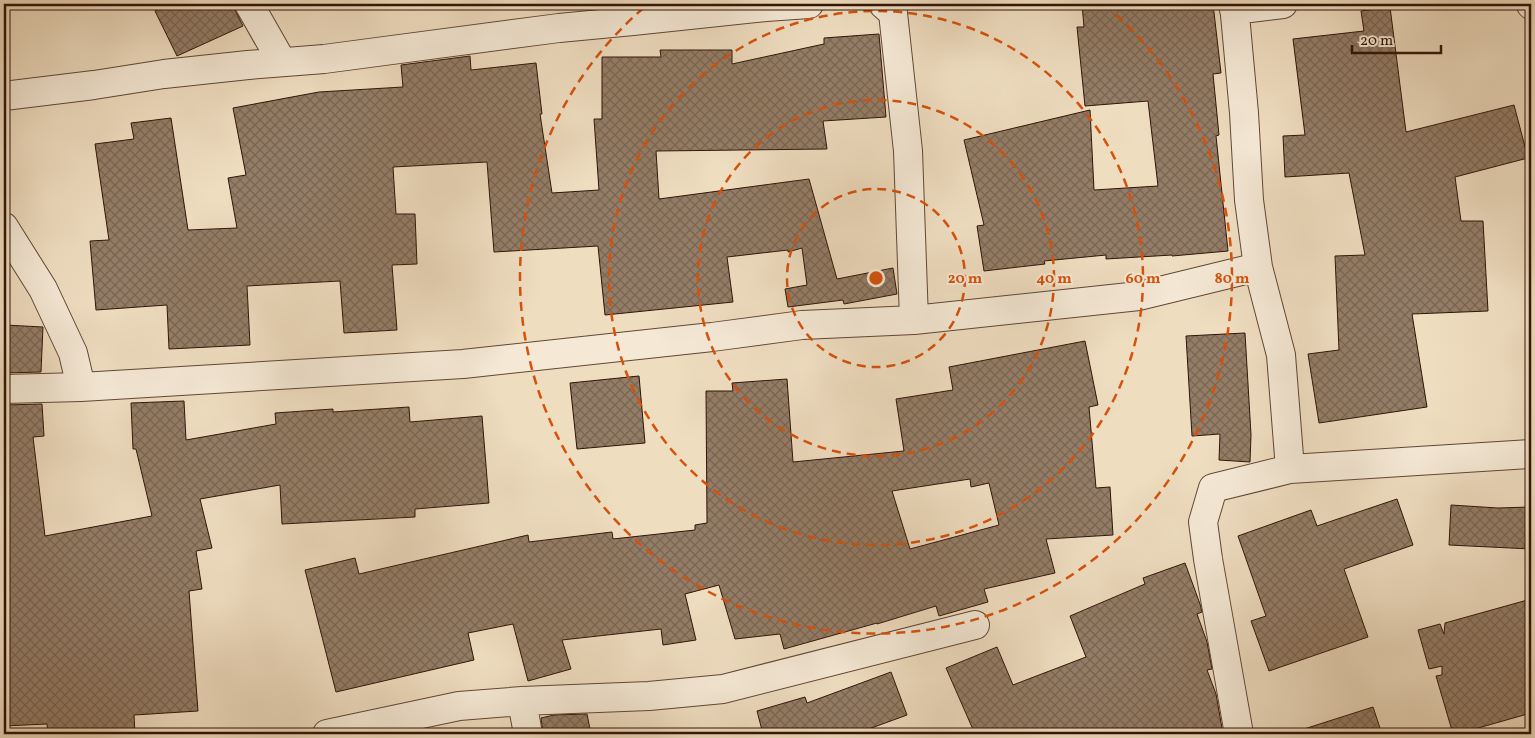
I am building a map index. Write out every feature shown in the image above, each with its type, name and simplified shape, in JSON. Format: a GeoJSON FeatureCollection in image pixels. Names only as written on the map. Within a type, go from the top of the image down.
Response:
{"type":"FeatureCollection","features":[{"type":"Feature","properties":{"kind":"street"},"geometry":{"type":"LineString","coordinates":[[249,4],[282,62]]}},
{"type":"Feature","properties":{"kind":"street"},"geometry":{"type":"LineString","coordinates":[[4,96],[164,74],[324,59],[559,28],[633,13],[809,4]]}},
{"type":"Feature","properties":{"kind":"street"},"geometry":{"type":"LineString","coordinates":[[1283,4],[1234,7],[1244,113],[1249,200],[1258,267],[1281,355],[1290,469]]}},
{"type":"Feature","properties":{"kind":"street"},"geometry":{"type":"LineString","coordinates":[[890,7],[908,151],[914,320]]}},
{"type":"Feature","properties":{"kind":"street"},"geometry":{"type":"LineString","coordinates":[[4,227],[43,289],[73,353],[81,387]]}},
{"type":"Feature","properties":{"kind":"street"},"geometry":{"type":"LineString","coordinates":[[4,389],[81,387],[463,364],[703,338],[802,325],[914,320],[1139,296],[1258,267]]}},
{"type":"Feature","properties":{"kind":"street"},"geometry":{"type":"LineString","coordinates":[[1239,734],[1210,568],[1204,522],[1213,488],[1290,469],[1531,454]]}},
{"type":"Feature","properties":{"kind":"street"},"geometry":{"type":"LineString","coordinates":[[327,734],[460,706],[522,701],[649,696],[723,688],[975,626]]}},
{"type":"Feature","properties":{"kind":"street"},"geometry":{"type":"LineString","coordinates":[[522,701],[528,734]]}},
{"type":"Feature","properties":{"kind":"building"},"geometry":{"type":"Polygon","coordinates":[[[171,4],[232,4],[243,26],[177,56],[155,11],[171,4]]]}},
{"type":"Feature","properties":{"kind":"building"},"geometry":{"type":"Polygon","coordinates":[[[1082,4],[1213,4],[1221,73],[1213,74],[1219,135],[1216,136],[1228,251],[1106,259],[1106,255],[1044,261],[1045,264],[984,271],[977,226],[984,225],[964,140],[1090,110],[1094,190],[1158,186],[1148,101],[1085,106],[1077,27],[1084,27],[1082,4]]]}},
{"type":"Feature","properties":{"kind":"building"},"geometry":{"type":"Polygon","coordinates":[[[1390,7],[1406,132],[1514,105],[1528,158],[1455,177],[1461,221],[1483,221],[1488,311],[1412,314],[1427,407],[1319,423],[1308,354],[1339,350],[1335,256],[1365,255],[1349,173],[1285,177],[1283,136],[1305,135],[1293,39],[1364,31],[1361,11],[1390,7]]]}},
{"type":"Feature","properties":{"kind":"building"},"geometry":{"type":"Polygon","coordinates":[[[879,34],[886,117],[823,121],[827,149],[656,151],[659,199],[809,179],[837,279],[893,268],[897,294],[844,304],[843,300],[788,307],[785,289],[807,285],[802,248],[788,252],[788,250],[727,257],[733,302],[605,315],[598,246],[494,252],[487,162],[393,167],[396,214],[415,214],[417,264],[392,265],[397,330],[344,333],[340,281],[247,286],[250,345],[169,349],[167,305],[96,310],[90,241],[109,240],[95,144],[134,139],[131,123],[171,118],[188,230],[237,228],[228,178],[246,175],[233,108],[319,92],[403,87],[401,65],[470,56],[471,70],[536,63],[542,114],[540,114],[552,193],[599,190],[594,119],[602,119],[602,57],[661,57],[660,50],[732,50],[732,64],[824,44],[824,38],[879,34]]]}},
{"type":"Feature","properties":{"kind":"building"},"geometry":{"type":"Polygon","coordinates":[[[5,325],[43,327],[41,372],[4,373],[5,325]]]}},
{"type":"Feature","properties":{"kind":"building"},"geometry":{"type":"Polygon","coordinates":[[[1245,333],[1251,435],[1250,462],[1219,460],[1220,434],[1192,436],[1186,336],[1245,333]]]}},
{"type":"Feature","properties":{"kind":"building"},"geometry":{"type":"Polygon","coordinates":[[[1085,341],[1098,405],[1089,407],[1096,488],[1110,487],[1113,535],[1046,539],[1055,573],[984,589],[988,602],[939,616],[936,606],[784,649],[780,634],[735,639],[719,585],[685,594],[696,640],[663,645],[661,629],[562,640],[571,669],[528,681],[513,624],[468,633],[474,660],[336,692],[305,570],[355,558],[359,574],[528,535],[529,542],[612,532],[613,539],[695,530],[695,525],[707,523],[706,391],[733,391],[732,383],[787,379],[793,462],[904,451],[896,399],[953,390],[949,367],[1085,341]],[[970,479],[892,491],[910,549],[999,525],[989,483],[971,487],[970,479]]]}},
{"type":"Feature","properties":{"kind":"building"},"geometry":{"type":"Polygon","coordinates":[[[639,376],[645,443],[577,449],[570,383],[639,376]]]}},
{"type":"Feature","properties":{"kind":"building"},"geometry":{"type":"Polygon","coordinates":[[[184,401],[186,440],[276,424],[275,413],[333,409],[333,412],[409,407],[410,422],[482,416],[489,503],[415,509],[415,517],[282,524],[280,485],[200,499],[212,548],[196,551],[202,589],[189,591],[198,711],[134,715],[135,734],[48,734],[47,724],[4,726],[4,405],[42,404],[44,436],[33,437],[45,536],[152,516],[136,449],[133,449],[131,403],[184,401]]]}},
{"type":"Feature","properties":{"kind":"building"},"geometry":{"type":"Polygon","coordinates":[[[1397,499],[1413,545],[1344,569],[1368,637],[1269,671],[1251,621],[1266,616],[1238,536],[1311,510],[1317,526],[1397,499]]]}},
{"type":"Feature","properties":{"kind":"building"},"geometry":{"type":"Polygon","coordinates":[[[1451,505],[1498,508],[1531,507],[1531,549],[1449,545],[1451,505]]]}},
{"type":"Feature","properties":{"kind":"building"},"geometry":{"type":"Polygon","coordinates":[[[1185,563],[1202,612],[1197,614],[1207,642],[1212,669],[1207,670],[1216,694],[1223,734],[975,734],[946,668],[997,647],[1013,685],[1086,657],[1070,616],[1145,584],[1143,578],[1185,563]]]}},
{"type":"Feature","properties":{"kind":"building"},"geometry":{"type":"Polygon","coordinates":[[[1531,599],[1531,713],[1453,734],[1436,676],[1442,675],[1442,666],[1429,669],[1418,630],[1440,624],[1444,634],[1445,623],[1531,599]]]}},
{"type":"Feature","properties":{"kind":"building"},"geometry":{"type":"Polygon","coordinates":[[[891,672],[907,715],[855,734],[763,734],[757,711],[805,697],[807,703],[891,672]]]}},
{"type":"Feature","properties":{"kind":"building"},"geometry":{"type":"Polygon","coordinates":[[[1373,707],[1382,734],[1305,734],[1304,729],[1373,707]]]}},
{"type":"Feature","properties":{"kind":"building"},"geometry":{"type":"Polygon","coordinates":[[[587,714],[591,734],[543,734],[541,718],[554,715],[587,714]]]}}]}
